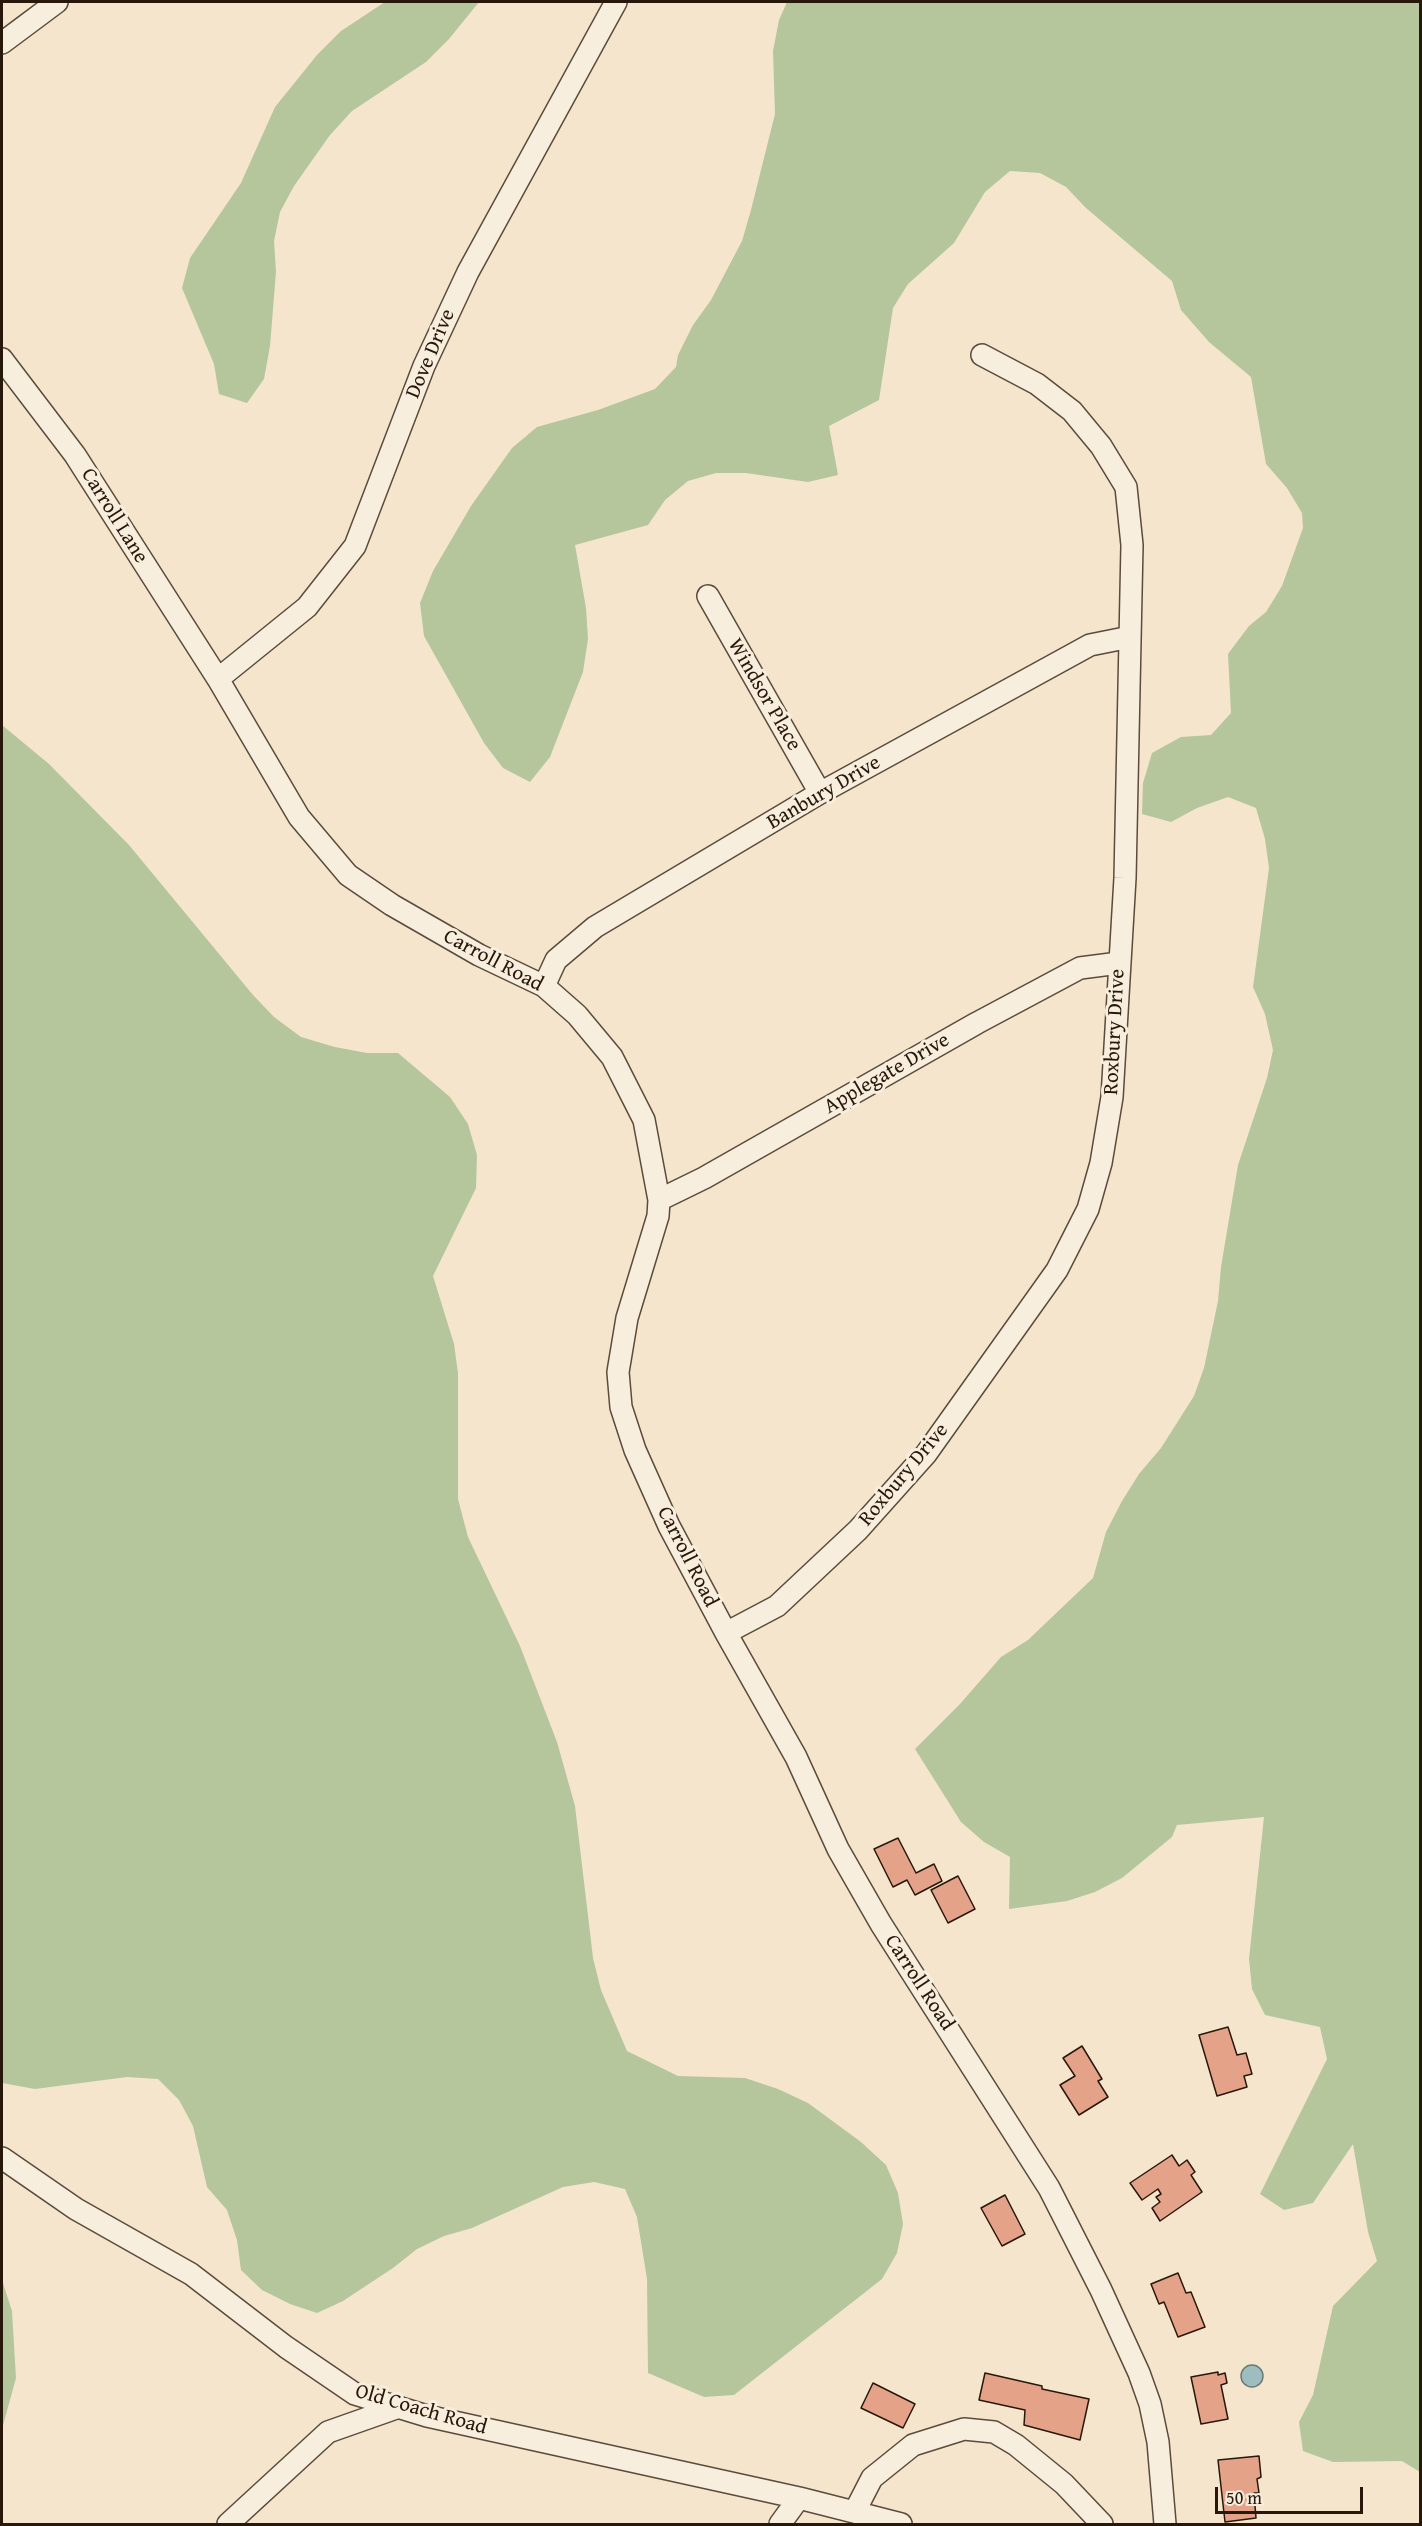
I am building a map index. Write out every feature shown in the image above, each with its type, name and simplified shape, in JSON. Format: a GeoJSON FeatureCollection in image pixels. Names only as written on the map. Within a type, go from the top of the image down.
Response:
{"type":"FeatureCollection","features":[{"type":"Feature","properties":{"kind":"street"},"geometry":{"type":"LineString","coordinates":[[2,43],[57,2]]}},
{"type":"Feature","properties":{"kind":"street","name":"Dove Drive"},"geometry":{"type":"LineString","coordinates":[[218,679],[307,607],[356,546],[424,366],[468,272],[616,2]]}},
{"type":"Feature","properties":{"kind":"street","name":"Roxbury Drive"},"geometry":{"type":"LineString","coordinates":[[726,1633],[777,1606],[858,1530],[926,1454],[1057,1270],[1088,1209],[1101,1162],[1112,1097],[1125,878],[1132,545],[1126,487],[1101,446],[1072,411],[1037,384],[982,355]]}},
{"type":"Feature","properties":{"kind":"street","name":"Carroll Lane"},"geometry":{"type":"LineString","coordinates":[[2,359],[75,455],[218,679]]}},
{"type":"Feature","properties":{"kind":"street","name":"Windsor Place"},"geometry":{"type":"LineString","coordinates":[[708,596],[820,794]]}},
{"type":"Feature","properties":{"kind":"street","name":"Banbury Drive"},"geometry":{"type":"LineString","coordinates":[[544,986],[556,960],[596,927],[820,794],[1090,645],[1130,637]]}},
{"type":"Feature","properties":{"kind":"street","name":"Carroll Road"},"geometry":{"type":"LineString","coordinates":[[218,679],[299,817],[348,875],[392,905],[479,955],[544,986],[577,1015],[612,1057],[644,1120],[659,1200],[658,1216],[627,1318],[618,1372],[621,1407],[635,1450],[669,1526],[796,1757],[843,1858],[880,1924],[1049,2188],[1101,2290],[1139,2373],[1150,2404],[1158,2442],[1166,2524]]}},
{"type":"Feature","properties":{"kind":"street","name":"Applegate Drive"},"geometry":{"type":"LineString","coordinates":[[659,1200],[704,1178],[977,1023],[1080,968],[1119,963]]}},
{"type":"Feature","properties":{"kind":"street","name":"Old Coach Road"},"geometry":{"type":"LineString","coordinates":[[2,2158],[76,2209],[191,2274],[286,2347],[355,2394],[399,2408],[528,2439],[799,2498],[902,2524]]}},
{"type":"Feature","properties":{"kind":"street"},"geometry":{"type":"LineString","coordinates":[[228,2524],[328,2432],[399,2408]]}},
{"type":"Feature","properties":{"kind":"street"},"geometry":{"type":"LineString","coordinates":[[855,2511],[872,2478],[913,2445],[964,2429],[994,2432],[1016,2445],[1064,2484],[1102,2524]]}},
{"type":"Feature","properties":{"kind":"street"},"geometry":{"type":"LineString","coordinates":[[780,2524],[799,2498]]}},
{"type":"Feature","properties":{"kind":"green space"},"geometry":{"type":"Polygon","coordinates":[[[385,2],[479,2],[449,39],[426,62],[352,111],[330,135],[294,186],[280,212],[274,241],[276,272],[270,346],[264,379],[247,403],[219,394],[214,364],[182,288],[190,258],[241,183],[275,107],[317,55],[341,31],[385,2]]]}},
{"type":"Feature","properties":{"kind":"green space"},"geometry":{"type":"Polygon","coordinates":[[[787,2],[1420,2],[1420,2472],[1402,2461],[1333,2462],[1303,2451],[1299,2422],[1313,2395],[1333,2306],[1377,2261],[1368,2232],[1353,2144],[1313,2203],[1284,2210],[1260,2194],[1327,2059],[1320,2027],[1265,2015],[1252,1989],[1249,1959],[1264,1817],[1177,1825],[1172,1837],[1122,1878],[1095,1892],[1067,1901],[1009,1909],[1010,1857],[984,1842],[961,1822],[915,1749],[960,1704],[1001,1657],[1028,1640],[1093,1578],[1106,1532],[1122,1501],[1139,1474],[1161,1448],[1194,1396],[1204,1368],[1218,1301],[1221,1267],[1238,1165],[1267,1078],[1273,1050],[1265,1014],[1253,987],[1269,868],[1265,839],[1256,808],[1228,797],[1197,808],[1171,822],[1142,814],[1143,783],[1152,753],[1181,737],[1211,735],[1231,713],[1228,654],[1249,626],[1266,612],[1282,586],[1303,528],[1302,513],[1287,488],[1266,464],[1251,377],[1209,342],[1181,310],[1172,281],[1086,208],[1066,187],[1040,173],[1010,171],[985,192],[954,243],[908,284],[893,308],[879,400],[829,426],[838,475],[808,482],[746,473],[716,473],[688,481],[665,500],[648,525],[575,545],[586,608],[588,639],[583,672],[550,757],[530,782],[503,768],[484,743],[424,636],[420,603],[433,571],[471,506],[512,448],[537,427],[598,410],[655,389],[676,367],[678,355],[693,325],[711,300],[742,241],[775,114],[773,51],[779,20],[787,2]]]}},
{"type":"Feature","properties":{"kind":"green space"},"geometry":{"type":"Polygon","coordinates":[[[2,725],[49,764],[129,845],[253,995],[274,1017],[301,1037],[335,1047],[367,1053],[398,1053],[450,1097],[468,1124],[477,1155],[476,1188],[433,1276],[454,1344],[458,1373],[458,1499],[468,1537],[520,1646],[557,1742],[575,1806],[593,1958],[601,1990],[627,2051],[678,2076],[745,2078],[778,2089],[808,2103],[861,2142],[886,2165],[898,2193],[903,2224],[897,2253],[882,2279],[734,2395],[704,2397],[648,2373],[647,2279],[637,2217],[625,2189],[594,2182],[563,2187],[472,2228],[444,2236],[417,2249],[343,2301],[317,2313],[290,2304],[262,2290],[241,2270],[237,2240],[227,2210],[207,2187],[193,2126],[179,2100],[158,2079],[127,2077],[35,2089],[2,2083],[2,725]]]}},
{"type":"Feature","properties":{"kind":"green space"},"geometry":{"type":"Polygon","coordinates":[[[2,2280],[12,2311],[16,2378],[2,2429],[2,2280]]]}},
{"type":"Feature","properties":{"kind":"water"},"geometry":{"type":"Polygon","coordinates":[[[1252,2365],[1260,2368],[1263,2376],[1260,2384],[1252,2387],[1244,2384],[1241,2376],[1244,2368],[1252,2365]]]}},
{"type":"Feature","properties":{"kind":"building"},"geometry":{"type":"Polygon","coordinates":[[[898,1838],[916,1873],[934,1864],[942,1881],[915,1895],[907,1880],[893,1887],[874,1849],[898,1838]]]}},
{"type":"Feature","properties":{"kind":"building"},"geometry":{"type":"Polygon","coordinates":[[[958,1876],[975,1909],[948,1923],[931,1890],[958,1876]]]}},
{"type":"Feature","properties":{"kind":"building"},"geometry":{"type":"Polygon","coordinates":[[[1228,2027],[1237,2055],[1246,2053],[1252,2074],[1244,2076],[1247,2087],[1217,2096],[1199,2035],[1228,2027]]]}},
{"type":"Feature","properties":{"kind":"building"},"geometry":{"type":"Polygon","coordinates":[[[1082,2046],[1102,2079],[1098,2081],[1108,2097],[1079,2115],[1060,2085],[1075,2076],[1063,2058],[1082,2046]]]}},
{"type":"Feature","properties":{"kind":"building"},"geometry":{"type":"Polygon","coordinates":[[[1172,2155],[1179,2166],[1187,2160],[1195,2172],[1191,2175],[1202,2192],[1160,2221],[1152,2208],[1160,2202],[1156,2197],[1161,2194],[1158,2189],[1142,2200],[1130,2183],[1172,2155]]]}},
{"type":"Feature","properties":{"kind":"building"},"geometry":{"type":"Polygon","coordinates":[[[1005,2195],[1025,2234],[1002,2246],[981,2208],[1005,2195]]]}},
{"type":"Feature","properties":{"kind":"building"},"geometry":{"type":"Polygon","coordinates":[[[1178,2273],[1186,2293],[1191,2292],[1205,2327],[1178,2337],[1164,2302],[1159,2304],[1151,2284],[1178,2273]]]}},
{"type":"Feature","properties":{"kind":"building"},"geometry":{"type":"Polygon","coordinates":[[[1218,2372],[1218,2375],[1225,2373],[1227,2383],[1221,2385],[1228,2419],[1201,2424],[1191,2377],[1218,2372]]]}},
{"type":"Feature","properties":{"kind":"building"},"geometry":{"type":"Polygon","coordinates":[[[985,2373],[1089,2399],[1080,2440],[1024,2425],[1025,2410],[979,2400],[985,2373]]]}},
{"type":"Feature","properties":{"kind":"building"},"geometry":{"type":"Polygon","coordinates":[[[873,2383],[915,2404],[903,2428],[861,2408],[873,2383]]]}},
{"type":"Feature","properties":{"kind":"building"},"geometry":{"type":"Polygon","coordinates":[[[1259,2456],[1261,2477],[1257,2479],[1259,2493],[1254,2493],[1256,2518],[1225,2522],[1218,2460],[1259,2456]]]}}]}
